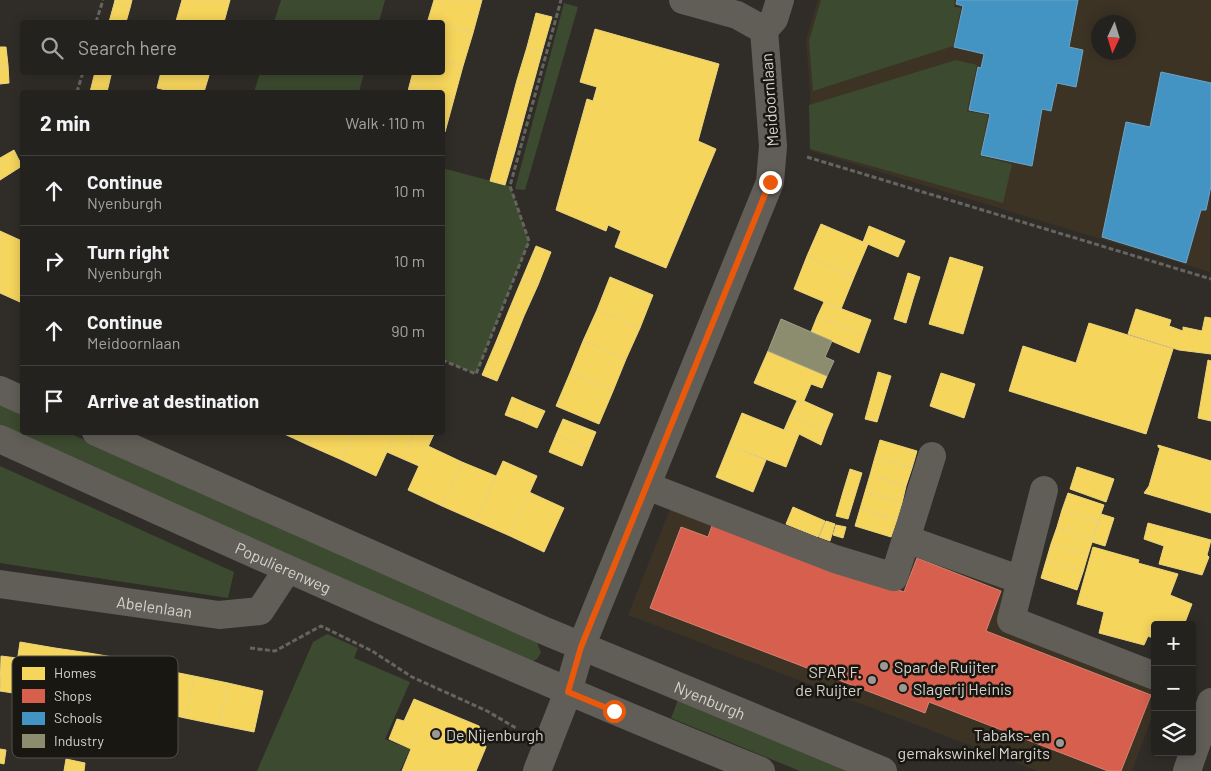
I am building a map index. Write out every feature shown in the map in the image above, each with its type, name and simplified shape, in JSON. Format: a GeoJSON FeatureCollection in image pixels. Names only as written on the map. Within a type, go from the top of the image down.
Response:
{"type":"FeatureCollection","features":[{"type":"Feature","properties":{"kind":"street"},"geometry":{"type":"LineString","coordinates":[[683,0],[737,15],[764,30]]}},
{"type":"Feature","properties":{"kind":"street","name":"Meidoornlaan"},"geometry":{"type":"LineString","coordinates":[[581,647],[770,182],[773,146],[764,30],[774,19],[780,0]]}},
{"type":"Feature","properties":{"kind":"street"},"geometry":{"type":"LineString","coordinates":[[0,390],[20,399]]}},
{"type":"Feature","properties":{"kind":"street"},"geometry":{"type":"LineString","coordinates":[[103,435],[581,647],[568,692],[537,771]]}},
{"type":"Feature","properties":{"kind":"street","name":"Populierenweg"},"geometry":{"type":"LineString","coordinates":[[0,439],[287,570],[568,692]]}},
{"type":"Feature","properties":{"kind":"street"},"geometry":{"type":"LineString","coordinates":[[647,486],[836,559],[894,577],[932,456]]}},
{"type":"Feature","properties":{"kind":"street"},"geometry":{"type":"LineString","coordinates":[[1044,490],[1011,620],[1151,674]]}},
{"type":"Feature","properties":{"kind":"street"},"geometry":{"type":"LineString","coordinates":[[906,539],[1021,580]]}},
{"type":"Feature","properties":{"kind":"street","name":"Abelenlaan"},"geometry":{"type":"LineString","coordinates":[[0,584],[219,615],[260,611],[287,570]]}},
{"type":"Feature","properties":{"kind":"street","name":"Nyenburgh"},"geometry":{"type":"LineString","coordinates":[[581,647],[883,771]]}},
{"type":"Feature","properties":{"kind":"street"},"geometry":{"type":"LineString","coordinates":[[568,692],[761,771]]}},
{"type":"Feature","properties":{"kind":"street"},"geometry":{"type":"LineString","coordinates":[[1196,692],[1211,698]]}},
{"type":"Feature","properties":{"kind":"street"},"geometry":{"type":"LineString","coordinates":[[1187,771],[1211,702]]}},
{"type":"Feature","properties":{"kind":"path"},"geometry":{"type":"LineString","coordinates":[[97,20],[103,0]]}},
{"type":"Feature","properties":{"kind":"path"},"geometry":{"type":"LineString","coordinates":[[445,361],[476,374],[529,242],[510,186],[561,0]]}},
{"type":"Feature","properties":{"kind":"path"},"geometry":{"type":"LineString","coordinates":[[78,90],[82,75]]}},
{"type":"Feature","properties":{"kind":"path"},"geometry":{"type":"LineString","coordinates":[[773,146],[1211,279]]}},
{"type":"Feature","properties":{"kind":"path"},"geometry":{"type":"LineString","coordinates":[[248,648],[274,652],[321,626],[372,650],[412,677],[487,711],[547,746]]}},
{"type":"Feature","properties":{"kind":"shaded area"},"geometry":{"type":"Polygon","coordinates":[[[818,0],[1211,0],[1210,272],[811,151],[810,90],[806,40],[818,0]]]}},
{"type":"Feature","properties":{"kind":"shaded area"},"geometry":{"type":"Polygon","coordinates":[[[676,494],[902,574],[911,549],[1012,586],[1004,609],[1151,663],[1151,719],[1132,771],[1038,771],[628,615],[676,494]]]}},
{"type":"Feature","properties":{"kind":"green space"},"geometry":{"type":"Polygon","coordinates":[[[281,0],[385,0],[380,20],[275,20],[281,0]]]}},
{"type":"Feature","properties":{"kind":"green space"},"geometry":{"type":"Polygon","coordinates":[[[821,0],[955,0],[954,7],[961,8],[953,46],[813,91],[809,41],[821,0]]]}},
{"type":"Feature","properties":{"kind":"green space"},"geometry":{"type":"Polygon","coordinates":[[[564,3],[578,7],[525,190],[515,189],[564,3]]]}},
{"type":"Feature","properties":{"kind":"green space"},"geometry":{"type":"Polygon","coordinates":[[[956,60],[977,65],[967,111],[988,115],[980,156],[1012,164],[1003,203],[810,149],[809,105],[956,60]]]}},
{"type":"Feature","properties":{"kind":"green space"},"geometry":{"type":"Polygon","coordinates":[[[259,75],[363,75],[360,90],[255,90],[259,75]]]}},
{"type":"Feature","properties":{"kind":"green space"},"geometry":{"type":"Polygon","coordinates":[[[445,169],[510,186],[529,241],[476,374],[445,361],[445,169]]]}},
{"type":"Feature","properties":{"kind":"green space"},"geometry":{"type":"Polygon","coordinates":[[[0,402],[20,411],[20,435],[0,426],[0,402]]]}},
{"type":"Feature","properties":{"kind":"green space"},"geometry":{"type":"Polygon","coordinates":[[[20,435],[73,435],[537,642],[541,653],[537,659],[531,662],[20,435]]]}},
{"type":"Feature","properties":{"kind":"green space"},"geometry":{"type":"Polygon","coordinates":[[[0,466],[234,572],[228,598],[0,563],[0,466]]]}},
{"type":"Feature","properties":{"kind":"green space"},"geometry":{"type":"Polygon","coordinates":[[[327,634],[358,648],[354,658],[410,682],[385,739],[410,749],[400,771],[257,771],[313,642],[327,634]]]}},
{"type":"Feature","properties":{"kind":"green space"},"geometry":{"type":"Polygon","coordinates":[[[678,700],[852,771],[800,771],[671,718],[678,700]]]}},
{"type":"Feature","properties":{"kind":"building: Homes"},"geometry":{"type":"Polygon","coordinates":[[[115,0],[132,0],[130,8],[114,4],[115,0]]]}},
{"type":"Feature","properties":{"kind":"building: Homes"},"geometry":{"type":"Polygon","coordinates":[[[182,0],[230,0],[225,20],[176,20],[182,0]]]}},
{"type":"Feature","properties":{"kind":"building: Homes"},"geometry":{"type":"Polygon","coordinates":[[[434,0],[482,0],[473,33],[445,25],[445,20],[428,20],[434,0]]]}},
{"type":"Feature","properties":{"kind":"building: Homes"},"geometry":{"type":"Polygon","coordinates":[[[114,4],[130,8],[127,20],[110,20],[114,4]]]}},
{"type":"Feature","properties":{"kind":"building: Homes"},"geometry":{"type":"Polygon","coordinates":[[[536,13],[552,17],[542,52],[527,47],[536,13]]]}},
{"type":"Feature","properties":{"kind":"building: Homes"},"geometry":{"type":"Polygon","coordinates":[[[445,25],[473,33],[463,66],[445,61],[445,25]]]}},
{"type":"Feature","properties":{"kind":"building: Homes"},"geometry":{"type":"Polygon","coordinates":[[[595,29],[719,64],[698,141],[716,149],[666,268],[615,247],[621,231],[608,225],[606,231],[556,210],[587,99],[593,101],[597,87],[580,82],[595,29]]]}},
{"type":"Feature","properties":{"kind":"building: Homes"},"geometry":{"type":"Polygon","coordinates":[[[0,47],[6,47],[8,65],[0,66],[0,47]]]}},
{"type":"Feature","properties":{"kind":"building: Homes"},"geometry":{"type":"Polygon","coordinates":[[[527,47],[542,52],[533,85],[517,80],[527,47]]]}},
{"type":"Feature","properties":{"kind":"building: Homes"},"geometry":{"type":"Polygon","coordinates":[[[445,61],[463,66],[454,99],[445,97],[445,90],[422,90],[409,87],[412,75],[445,75],[445,61]]]}},
{"type":"Feature","properties":{"kind":"building: Homes"},"geometry":{"type":"Polygon","coordinates":[[[8,65],[9,83],[0,84],[0,66],[8,65]]]}},
{"type":"Feature","properties":{"kind":"building: Homes"},"geometry":{"type":"Polygon","coordinates":[[[94,75],[111,75],[107,90],[90,90],[94,75]]]}},
{"type":"Feature","properties":{"kind":"building: Homes"},"geometry":{"type":"Polygon","coordinates":[[[160,75],[209,75],[205,90],[166,90],[157,88],[160,75]]]}},
{"type":"Feature","properties":{"kind":"building: Homes"},"geometry":{"type":"Polygon","coordinates":[[[517,80],[533,85],[524,118],[508,114],[517,80]]]}},
{"type":"Feature","properties":{"kind":"building: Homes"},"geometry":{"type":"Polygon","coordinates":[[[409,87],[422,90],[408,90],[409,87]]]}},
{"type":"Feature","properties":{"kind":"building: Homes"},"geometry":{"type":"Polygon","coordinates":[[[445,97],[454,99],[445,132],[445,97]]]}},
{"type":"Feature","properties":{"kind":"building: Homes"},"geometry":{"type":"Polygon","coordinates":[[[508,114],[524,118],[515,151],[499,147],[508,114]]]}},
{"type":"Feature","properties":{"kind":"building: Homes"},"geometry":{"type":"Polygon","coordinates":[[[499,147],[515,151],[505,185],[490,181],[499,147]]]}},
{"type":"Feature","properties":{"kind":"building: Homes"},"geometry":{"type":"Polygon","coordinates":[[[14,150],[20,162],[20,167],[0,180],[0,158],[14,150]]]}},
{"type":"Feature","properties":{"kind":"building: Homes"},"geometry":{"type":"Polygon","coordinates":[[[821,224],[868,244],[854,277],[807,256],[821,224]]]}},
{"type":"Feature","properties":{"kind":"building: Homes"},"geometry":{"type":"Polygon","coordinates":[[[869,226],[905,241],[898,257],[863,242],[869,226]]]}},
{"type":"Feature","properties":{"kind":"building: Homes"},"geometry":{"type":"Polygon","coordinates":[[[0,231],[20,240],[20,302],[0,293],[0,231]]]}},
{"type":"Feature","properties":{"kind":"building: Homes"},"geometry":{"type":"Polygon","coordinates":[[[536,246],[551,252],[538,285],[522,279],[536,246]]]}},
{"type":"Feature","properties":{"kind":"building: Homes"},"geometry":{"type":"Polygon","coordinates":[[[807,256],[854,277],[841,309],[794,289],[807,256]]]}},
{"type":"Feature","properties":{"kind":"building: Homes"},"geometry":{"type":"Polygon","coordinates":[[[950,257],[983,267],[963,334],[929,324],[950,257]]]}},
{"type":"Feature","properties":{"kind":"building: Homes"},"geometry":{"type":"Polygon","coordinates":[[[908,273],[920,277],[913,299],[901,296],[908,273]]]}},
{"type":"Feature","properties":{"kind":"building: Homes"},"geometry":{"type":"Polygon","coordinates":[[[610,277],[653,295],[640,328],[597,310],[610,277]]]}},
{"type":"Feature","properties":{"kind":"building: Homes"},"geometry":{"type":"Polygon","coordinates":[[[522,279],[538,285],[524,316],[509,310],[522,279]]]}},
{"type":"Feature","properties":{"kind":"building: Homes"},"geometry":{"type":"Polygon","coordinates":[[[901,296],[913,299],[906,323],[894,319],[901,296]]]}},
{"type":"Feature","properties":{"kind":"building: Homes"},"geometry":{"type":"Polygon","coordinates":[[[824,302],[871,320],[865,336],[817,317],[824,302]]]}},
{"type":"Feature","properties":{"kind":"building: Homes"},"geometry":{"type":"Polygon","coordinates":[[[1136,309],[1171,320],[1169,326],[1183,331],[1183,327],[1202,331],[1205,317],[1211,318],[1211,354],[1179,350],[1128,334],[1136,309]]]}},
{"type":"Feature","properties":{"kind":"building: Homes"},"geometry":{"type":"Polygon","coordinates":[[[509,310],[524,316],[511,348],[496,342],[509,310]]]}},
{"type":"Feature","properties":{"kind":"building: Homes"},"geometry":{"type":"Polygon","coordinates":[[[597,310],[640,328],[626,359],[583,341],[597,310]]]}},
{"type":"Feature","properties":{"kind":"building: Homes"},"geometry":{"type":"Polygon","coordinates":[[[817,317],[865,336],[859,353],[811,332],[817,317]]]}},
{"type":"Feature","properties":{"kind":"building: Homes"},"geometry":{"type":"Polygon","coordinates":[[[1089,323],[1173,349],[1146,434],[1009,391],[1023,346],[1076,363],[1089,323]]]}},
{"type":"Feature","properties":{"kind":"building: Homes"},"geometry":{"type":"Polygon","coordinates":[[[583,341],[626,359],[613,391],[570,373],[583,341]]]}},
{"type":"Feature","properties":{"kind":"building: Homes"},"geometry":{"type":"Polygon","coordinates":[[[496,342],[511,348],[497,381],[482,375],[496,342]]]}},
{"type":"Feature","properties":{"kind":"building: Homes"},"geometry":{"type":"Polygon","coordinates":[[[768,351],[827,376],[822,388],[811,384],[803,403],[754,383],[768,351]]]}},
{"type":"Feature","properties":{"kind":"building: Homes"},"geometry":{"type":"Polygon","coordinates":[[[1208,360],[1211,361],[1211,421],[1198,418],[1208,360]]]}},
{"type":"Feature","properties":{"kind":"building: Homes"},"geometry":{"type":"Polygon","coordinates":[[[878,372],[891,376],[877,422],[865,419],[878,372]]]}},
{"type":"Feature","properties":{"kind":"building: Homes"},"geometry":{"type":"Polygon","coordinates":[[[570,373],[613,391],[599,424],[556,406],[570,373]]]}},
{"type":"Feature","properties":{"kind":"building: Homes"},"geometry":{"type":"Polygon","coordinates":[[[941,373],[975,384],[964,418],[930,406],[941,373]]]}},
{"type":"Feature","properties":{"kind":"building: Homes"},"geometry":{"type":"Polygon","coordinates":[[[512,397],[528,404],[521,421],[505,415],[512,397]]]}},
{"type":"Feature","properties":{"kind":"building: Homes"},"geometry":{"type":"Polygon","coordinates":[[[797,401],[803,403],[804,401],[833,414],[826,431],[790,416],[797,401]]]}},
{"type":"Feature","properties":{"kind":"building: Homes"},"geometry":{"type":"Polygon","coordinates":[[[528,404],[545,411],[537,428],[521,421],[528,404]]]}},
{"type":"Feature","properties":{"kind":"building: Homes"},"geometry":{"type":"Polygon","coordinates":[[[742,413],[799,434],[786,467],[729,445],[742,413]]]}},
{"type":"Feature","properties":{"kind":"building: Homes"},"geometry":{"type":"Polygon","coordinates":[[[790,416],[826,431],[821,445],[799,434],[784,430],[790,416]]]}},
{"type":"Feature","properties":{"kind":"building: Homes"},"geometry":{"type":"Polygon","coordinates":[[[563,419],[596,432],[589,449],[556,435],[563,419]]]}},
{"type":"Feature","properties":{"kind":"building: Homes"},"geometry":{"type":"Polygon","coordinates":[[[286,435],[313,435],[308,445],[286,435]]]}},
{"type":"Feature","properties":{"kind":"building: Homes"},"geometry":{"type":"Polygon","coordinates":[[[313,435],[353,435],[342,460],[308,445],[313,435]]]}},
{"type":"Feature","properties":{"kind":"building: Homes"},"geometry":{"type":"Polygon","coordinates":[[[353,435],[395,435],[376,476],[342,460],[353,435]]]}},
{"type":"Feature","properties":{"kind":"building: Homes"},"geometry":{"type":"Polygon","coordinates":[[[395,435],[414,435],[403,459],[387,452],[395,435]]]}},
{"type":"Feature","properties":{"kind":"building: Homes"},"geometry":{"type":"Polygon","coordinates":[[[414,435],[434,435],[419,466],[403,459],[414,435]]]}},
{"type":"Feature","properties":{"kind":"building: Homes"},"geometry":{"type":"Polygon","coordinates":[[[556,435],[589,449],[582,466],[549,452],[556,435]]]}},
{"type":"Feature","properties":{"kind":"building: Homes"},"geometry":{"type":"Polygon","coordinates":[[[880,440],[917,451],[912,468],[875,457],[880,440]]]}},
{"type":"Feature","properties":{"kind":"building: Homes"},"geometry":{"type":"Polygon","coordinates":[[[729,445],[766,460],[753,492],[716,477],[729,445]]]}},
{"type":"Feature","properties":{"kind":"building: Homes"},"geometry":{"type":"Polygon","coordinates":[[[1158,445],[1211,461],[1211,513],[1144,493],[1149,486],[1160,448],[1158,445]]]}},
{"type":"Feature","properties":{"kind":"building: Homes"},"geometry":{"type":"Polygon","coordinates":[[[428,446],[462,462],[442,506],[408,490],[428,446]]]}},
{"type":"Feature","properties":{"kind":"building: Homes"},"geometry":{"type":"Polygon","coordinates":[[[875,457],[912,468],[906,486],[870,475],[875,457]]]}},
{"type":"Feature","properties":{"kind":"building: Homes"},"geometry":{"type":"Polygon","coordinates":[[[503,461],[537,476],[510,536],[476,521],[503,461]]]}},
{"type":"Feature","properties":{"kind":"building: Homes"},"geometry":{"type":"Polygon","coordinates":[[[462,462],[496,476],[476,521],[442,506],[462,462]]]}},
{"type":"Feature","properties":{"kind":"building: Homes"},"geometry":{"type":"Polygon","coordinates":[[[1077,467],[1114,479],[1106,502],[1070,489],[1077,467]]]}},
{"type":"Feature","properties":{"kind":"building: Homes"},"geometry":{"type":"Polygon","coordinates":[[[850,469],[862,473],[855,496],[843,492],[850,469]]]}},
{"type":"Feature","properties":{"kind":"building: Homes"},"geometry":{"type":"Polygon","coordinates":[[[870,475],[906,486],[902,503],[865,492],[870,475]]]}},
{"type":"Feature","properties":{"kind":"building: Homes"},"geometry":{"type":"Polygon","coordinates":[[[529,492],[564,508],[544,552],[510,536],[529,492]]]}},
{"type":"Feature","properties":{"kind":"building: Homes"},"geometry":{"type":"Polygon","coordinates":[[[843,492],[855,496],[848,519],[836,516],[843,492]]]}},
{"type":"Feature","properties":{"kind":"building: Homes"},"geometry":{"type":"Polygon","coordinates":[[[865,492],[902,503],[897,520],[860,509],[865,492]]]}},
{"type":"Feature","properties":{"kind":"building: Homes"},"geometry":{"type":"Polygon","coordinates":[[[1068,493],[1104,505],[1098,522],[1062,510],[1068,493]]]}},
{"type":"Feature","properties":{"kind":"building: Homes"},"geometry":{"type":"Polygon","coordinates":[[[793,507],[825,521],[818,537],[786,524],[793,507]]]}},
{"type":"Feature","properties":{"kind":"building: Homes"},"geometry":{"type":"Polygon","coordinates":[[[860,509],[897,520],[891,537],[855,526],[860,509]]]}},
{"type":"Feature","properties":{"kind":"building: Homes"},"geometry":{"type":"Polygon","coordinates":[[[1062,510],[1098,522],[1093,539],[1057,527],[1062,510]]]}},
{"type":"Feature","properties":{"kind":"building: Homes"},"geometry":{"type":"Polygon","coordinates":[[[1101,514],[1114,518],[1105,546],[1092,542],[1101,514]]]}},
{"type":"Feature","properties":{"kind":"building: Homes"},"geometry":{"type":"Polygon","coordinates":[[[826,521],[835,524],[830,541],[819,537],[826,521]]]}},
{"type":"Feature","properties":{"kind":"building: Homes"},"geometry":{"type":"Polygon","coordinates":[[[1148,523],[1211,540],[1207,555],[1209,557],[1202,575],[1159,564],[1164,546],[1144,539],[1148,523]]]}},
{"type":"Feature","properties":{"kind":"building: Homes"},"geometry":{"type":"Polygon","coordinates":[[[836,525],[846,527],[843,538],[833,535],[836,525]]]}},
{"type":"Feature","properties":{"kind":"building: Homes"},"geometry":{"type":"Polygon","coordinates":[[[1057,527],[1093,539],[1088,555],[1051,544],[1057,527]]]}},
{"type":"Feature","properties":{"kind":"building: Homes"},"geometry":{"type":"Polygon","coordinates":[[[1051,544],[1088,555],[1083,572],[1046,561],[1051,544]]]}},
{"type":"Feature","properties":{"kind":"building: Homes"},"geometry":{"type":"Polygon","coordinates":[[[1093,547],[1139,560],[1138,563],[1178,574],[1170,595],[1192,604],[1186,621],[1151,621],[1151,637],[1148,636],[1144,645],[1099,633],[1104,612],[1077,604],[1093,547]]]}},
{"type":"Feature","properties":{"kind":"building: Homes"},"geometry":{"type":"Polygon","coordinates":[[[1046,561],[1083,572],[1077,590],[1041,578],[1046,561]]]}},
{"type":"Feature","properties":{"kind":"building: Homes"},"geometry":{"type":"Polygon","coordinates":[[[20,642],[55,648],[54,656],[18,656],[20,642]]]}},
{"type":"Feature","properties":{"kind":"building: Homes"},"geometry":{"type":"Polygon","coordinates":[[[55,648],[89,653],[89,656],[54,656],[55,648]]]}},
{"type":"Feature","properties":{"kind":"building: Homes"},"geometry":{"type":"Polygon","coordinates":[[[89,653],[107,656],[89,656],[89,653]]]}},
{"type":"Feature","properties":{"kind":"building: Homes"},"geometry":{"type":"Polygon","coordinates":[[[1,656],[12,657],[12,693],[0,691],[1,656]]]}},
{"type":"Feature","properties":{"kind":"building: Homes"},"geometry":{"type":"Polygon","coordinates":[[[178,673],[194,676],[185,718],[178,716],[178,673]]]}},
{"type":"Feature","properties":{"kind":"building: Homes"},"geometry":{"type":"Polygon","coordinates":[[[194,676],[228,683],[219,725],[185,718],[194,676]]]}},
{"type":"Feature","properties":{"kind":"building: Homes"},"geometry":{"type":"Polygon","coordinates":[[[228,683],[263,691],[254,732],[219,725],[228,683]]]}},
{"type":"Feature","properties":{"kind":"building: Homes","name":"De Nijenburgh"},"geometry":{"type":"Polygon","coordinates":[[[414,699],[479,726],[486,747],[476,771],[402,771],[411,749],[389,739],[397,719],[404,721],[414,699]]]}},
{"type":"Feature","properties":{"kind":"building: Homes"},"geometry":{"type":"Polygon","coordinates":[[[0,749],[6,750],[4,764],[0,763],[0,749]]]}},
{"type":"Feature","properties":{"kind":"building: Homes"},"geometry":{"type":"Polygon","coordinates":[[[66,759],[85,763],[84,771],[64,771],[66,759]]]}},
{"type":"Feature","properties":{"kind":"building: Shops"},"geometry":{"type":"Polygon","coordinates":[[[714,520],[904,592],[917,558],[1001,591],[986,631],[1151,695],[1121,771],[1108,771],[929,702],[925,713],[650,608],[681,527],[708,537],[714,520]]]}},
{"type":"Feature","properties":{"kind":"building: Schools"},"geometry":{"type":"Polygon","coordinates":[[[957,0],[1078,0],[1069,47],[1083,50],[1076,87],[1057,83],[1051,111],[1042,109],[1032,166],[981,155],[990,114],[969,110],[978,67],[981,68],[984,54],[954,47],[963,6],[956,4],[957,0]]]}},
{"type":"Feature","properties":{"kind":"building: Schools"},"geometry":{"type":"Polygon","coordinates":[[[1161,72],[1211,83],[1211,186],[1206,210],[1201,210],[1186,263],[1102,237],[1126,122],[1150,127],[1161,72]]]}},
{"type":"Feature","properties":{"kind":"building: Industry"},"geometry":{"type":"Polygon","coordinates":[[[781,319],[832,341],[825,357],[834,361],[827,376],[768,351],[781,319]]]}},
{"type":"Feature","properties":{"kind":"place","name":"Spar de Ruijter"},"geometry":{"type":"Point","coordinates":[884,666]}},
{"type":"Feature","properties":{"kind":"place","name":"SPAR F. de Ruijter"},"geometry":{"type":"Point","coordinates":[872,680]}},
{"type":"Feature","properties":{"kind":"place","name":"Slagerij Heinis"},"geometry":{"type":"Point","coordinates":[903,688]}},
{"type":"Feature","properties":{"kind":"place","name":"De Nijenburgh"},"geometry":{"type":"Point","coordinates":[436,734]}},
{"type":"Feature","properties":{"kind":"place","name":"Tabaks- en gemakswinkel Margits"},"geometry":{"type":"Point","coordinates":[1060,743]}},
{"type":"Feature","properties":{"kind":"route"},"geometry":{"type":"LineString","coordinates":[[614,711],[568,692],[581,647],[770,182]]}}]}
